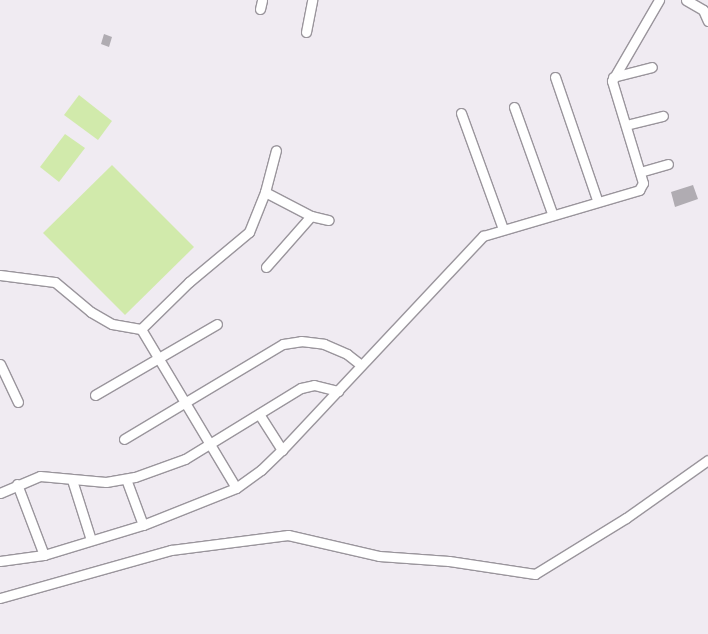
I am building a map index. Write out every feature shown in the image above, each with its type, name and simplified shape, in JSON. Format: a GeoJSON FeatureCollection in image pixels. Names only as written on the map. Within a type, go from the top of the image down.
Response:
{"type":"FeatureCollection","features":[{"type":"Feature","properties":{"kind":"street"},"geometry":{"type":"LineString","coordinates":[[306,32],[312,0]]}},
{"type":"Feature","properties":{"kind":"street"},"geometry":{"type":"LineString","coordinates":[[0,562],[44,555],[143,525],[236,488],[262,470],[282,450],[479,240],[503,229],[552,213],[639,190],[644,183],[613,77],[659,0]]}},
{"type":"Feature","properties":{"kind":"street"},"geometry":{"type":"LineString","coordinates":[[686,0],[703,10],[708,21]]}},
{"type":"Feature","properties":{"kind":"street"},"geometry":{"type":"LineString","coordinates":[[613,77],[652,67]]}},
{"type":"Feature","properties":{"kind":"street"},"geometry":{"type":"LineString","coordinates":[[555,77],[597,200]]}},
{"type":"Feature","properties":{"kind":"street"},"geometry":{"type":"LineString","coordinates":[[514,107],[552,213]]}},
{"type":"Feature","properties":{"kind":"street"},"geometry":{"type":"LineString","coordinates":[[461,112],[503,229]]}},
{"type":"Feature","properties":{"kind":"street"},"geometry":{"type":"LineString","coordinates":[[626,126],[663,116]]}},
{"type":"Feature","properties":{"kind":"street"},"geometry":{"type":"LineString","coordinates":[[141,329],[189,282],[241,242],[253,224],[265,192],[276,150]]}},
{"type":"Feature","properties":{"kind":"street"},"geometry":{"type":"LineString","coordinates":[[640,172],[668,164]]}},
{"type":"Feature","properties":{"kind":"street"},"geometry":{"type":"LineString","coordinates":[[265,192],[311,216],[329,220]]}},
{"type":"Feature","properties":{"kind":"street"},"geometry":{"type":"LineString","coordinates":[[266,267],[311,216]]}},
{"type":"Feature","properties":{"kind":"street"},"geometry":{"type":"LineString","coordinates":[[0,275],[56,282],[91,312],[112,324],[141,329],[236,488]]}},
{"type":"Feature","properties":{"kind":"street"},"geometry":{"type":"LineString","coordinates":[[95,395],[217,324]]}},
{"type":"Feature","properties":{"kind":"street"},"geometry":{"type":"LineString","coordinates":[[124,439],[184,401],[283,344],[301,341],[324,344],[348,354],[361,365]]}},
{"type":"Feature","properties":{"kind":"street"},"geometry":{"type":"LineString","coordinates":[[0,364],[18,402]]}},
{"type":"Feature","properties":{"kind":"street"},"geometry":{"type":"LineString","coordinates":[[0,494],[17,484],[40,476],[106,482],[126,479],[160,469],[210,444],[301,388],[314,385],[338,391]]}},
{"type":"Feature","properties":{"kind":"street"},"geometry":{"type":"LineString","coordinates":[[260,414],[282,450]]}},
{"type":"Feature","properties":{"kind":"street"},"geometry":{"type":"LineString","coordinates":[[0,598],[171,550],[288,535],[378,556],[449,561],[535,574],[626,518],[708,460]]}},
{"type":"Feature","properties":{"kind":"street"},"geometry":{"type":"LineString","coordinates":[[126,479],[143,525]]}},
{"type":"Feature","properties":{"kind":"street"},"geometry":{"type":"LineString","coordinates":[[72,480],[91,540]]}},
{"type":"Feature","properties":{"kind":"street"},"geometry":{"type":"LineString","coordinates":[[17,484],[44,555]]}},
{"type":"Feature","properties":{"kind":"green space"},"geometry":{"type":"Polygon","coordinates":[[[79,95],[112,121],[98,140],[64,115],[79,95]]]}},
{"type":"Feature","properties":{"kind":"green space"},"geometry":{"type":"Polygon","coordinates":[[[65,134],[85,148],[59,182],[40,167],[65,134]]]}},
{"type":"Feature","properties":{"kind":"green space"},"geometry":{"type":"Polygon","coordinates":[[[112,165],[194,247],[125,315],[43,233],[112,165]]]}},
{"type":"Feature","properties":{"kind":"building"},"geometry":{"type":"Polygon","coordinates":[[[104,34],[112,37],[109,47],[101,44],[104,34]]]}},
{"type":"Feature","properties":{"kind":"building"},"geometry":{"type":"Polygon","coordinates":[[[693,185],[698,199],[675,207],[671,192],[693,185]]]}}]}
